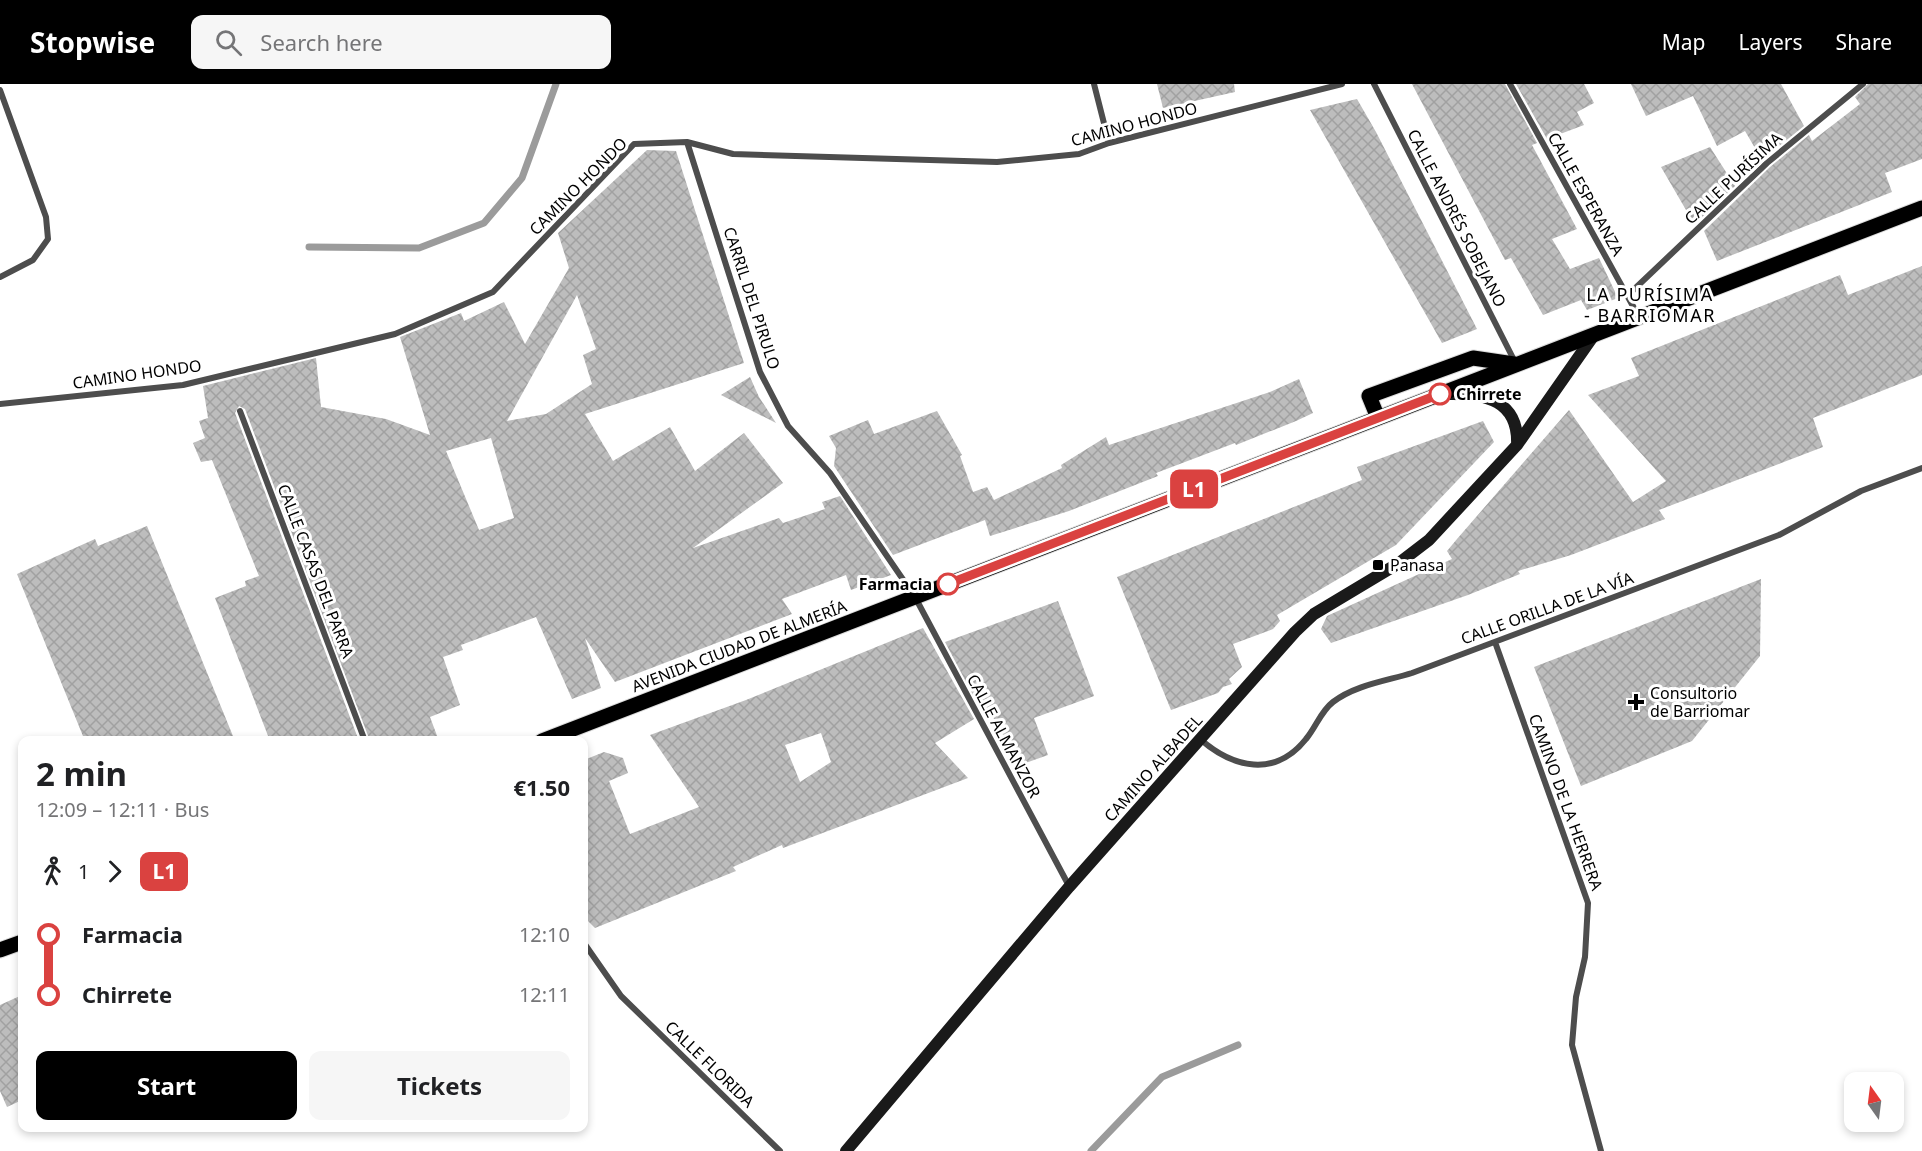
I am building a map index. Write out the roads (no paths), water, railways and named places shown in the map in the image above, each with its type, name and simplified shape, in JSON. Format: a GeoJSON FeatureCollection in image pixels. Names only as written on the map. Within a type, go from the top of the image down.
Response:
{"type":"FeatureCollection","features":[{"type":"Feature","properties":{"kind":"main road","name":"AVENIDA CIUDAD DE ALMERÍA"},"geometry":{"type":"LineString","coordinates":[[555,736],[1922,208]]}},
{"type":"Feature","properties":{"kind":"main road","name":"CAMINO ALBADEL"},"geometry":{"type":"LineString","coordinates":[[846,1151],[1069,887],[1305,621],[1415,553],[1517,445],[1594,335]]}},
{"type":"Feature","properties":{"kind":"main road"},"geometry":{"type":"LineString","coordinates":[[1378,418],[1369,396],[1473,358],[1517,365]]}},
{"type":"Feature","properties":{"kind":"main road"},"geometry":{"type":"LineString","coordinates":[[1440,394],[1480,396],[1506,408],[1516,425],[1517,445]]}},
{"type":"Feature","properties":{"kind":"main road"},"geometry":{"type":"LineString","coordinates":[[0,950],[18,943]]}},
{"type":"Feature","properties":{"kind":"street"},"geometry":{"type":"LineString","coordinates":[[1094,84],[1108,143]]}},
{"type":"Feature","properties":{"kind":"street","name":"CAMINO HONDO"},"geometry":{"type":"LineString","coordinates":[[0,404],[183,385],[395,333],[493,292],[634,144],[687,142],[733,154],[986,162],[1079,154],[1108,143],[1342,84]]}},
{"type":"Feature","properties":{"kind":"street","name":"CALLE ANDRÉS SOBEJANO"},"geometry":{"type":"LineString","coordinates":[[1374,84],[1517,365]]}},
{"type":"Feature","properties":{"kind":"street","name":"CALLE ESPERANZA"},"geometry":{"type":"LineString","coordinates":[[1510,84],[1639,317]]}},
{"type":"Feature","properties":{"kind":"street","name":"CALLE PURÍSIMA"},"geometry":{"type":"LineString","coordinates":[[1627,296],[1767,163],[1863,84]]}},
{"type":"Feature","properties":{"kind":"street"},"geometry":{"type":"LineString","coordinates":[[0,90],[46,217],[48,238],[33,260],[0,277]]}},
{"type":"Feature","properties":{"kind":"street","name":"CARRIL DEL PIRULO"},"geometry":{"type":"LineString","coordinates":[[687,142],[760,372],[788,426],[830,473],[915,597]]}},
{"type":"Feature","properties":{"kind":"street","name":"CALLE CASAS DEL PARRA"},"geometry":{"type":"LineString","coordinates":[[240,411],[363,736]]}},
{"type":"Feature","properties":{"kind":"street","name":"CALLE ORILLA DE LA VÍA"},"geometry":{"type":"LineString","coordinates":[[1200,739],[1234,762],[1263,764],[1279,760],[1300,745],[1331,703],[1343,695],[1495,642],[1779,535],[1861,491],[1922,468]]}},
{"type":"Feature","properties":{"kind":"street","name":"CALLE ALMANZOR"},"geometry":{"type":"LineString","coordinates":[[915,597],[1069,887]]}},
{"type":"Feature","properties":{"kind":"street","name":"CAMINO DE LA HERRERA"},"geometry":{"type":"LineString","coordinates":[[1495,642],[1588,903],[1585,957],[1576,997],[1572,1045],[1602,1151]]}},
{"type":"Feature","properties":{"kind":"street","name":"CALLE FLORIDA"},"geometry":{"type":"LineString","coordinates":[[588,949],[621,996],[780,1151]]}},
{"type":"Feature","properties":{"kind":"waterway"},"geometry":{"type":"LineString","coordinates":[[309,247],[419,248],[484,223],[522,178],[556,84]]}},
{"type":"Feature","properties":{"kind":"waterway"},"geometry":{"type":"LineString","coordinates":[[1091,1151],[1162,1077],[1238,1045]]}},
{"type":"Feature","properties":{"kind":"place","name":"Chirrete"},"geometry":{"type":"Point","coordinates":[1440,394]}},
{"type":"Feature","properties":{"kind":"place","name":"Panasa"},"geometry":{"type":"Point","coordinates":[1378,565]}},
{"type":"Feature","properties":{"kind":"place","name":"Farmacia"},"geometry":{"type":"Point","coordinates":[948,584]}},
{"type":"Feature","properties":{"kind":"place","name":"Consultorio de Barriomar"},"geometry":{"type":"Point","coordinates":[1636,702]}},
{"type":"Feature","properties":{"kind":"district","name":"LA PURÍSIMA - BARRIOMAR"},"geometry":{"type":"Point","coordinates":[1650,305]}}]}
